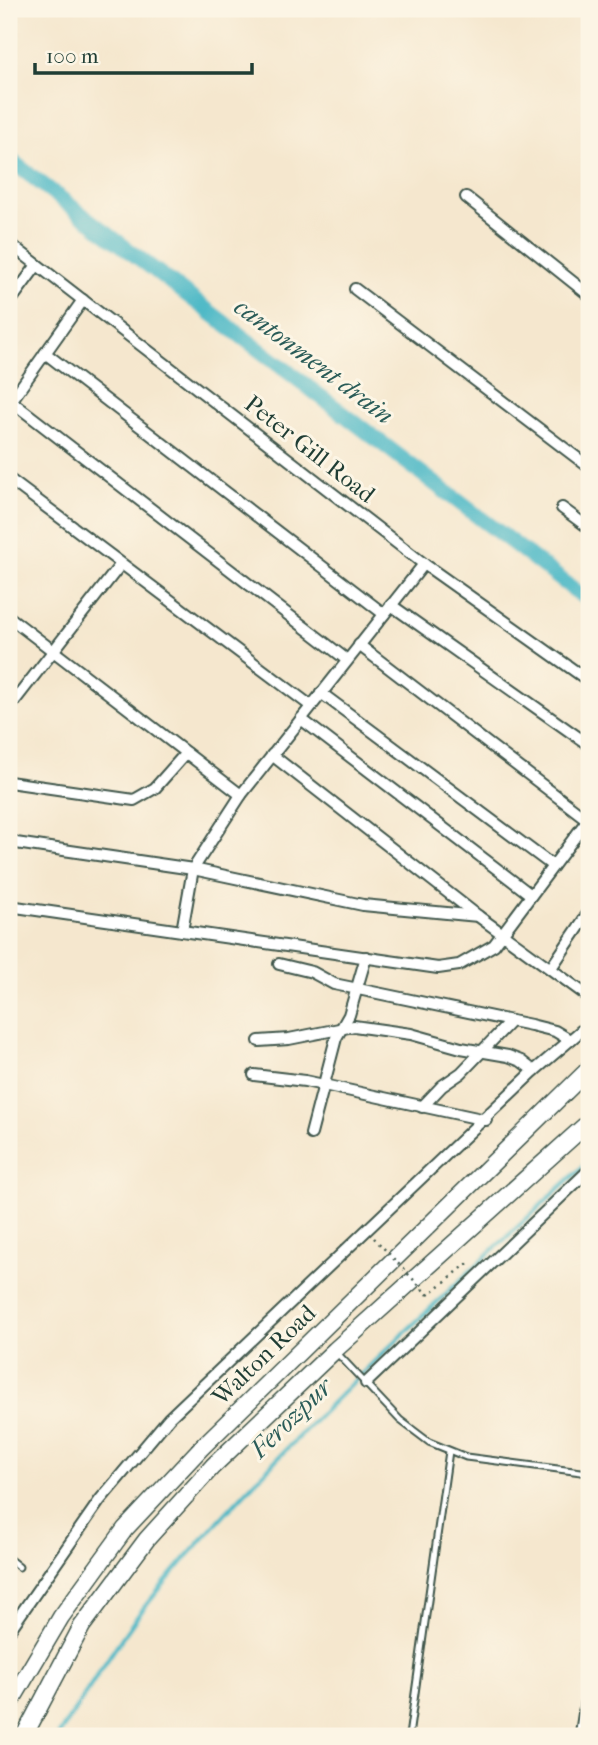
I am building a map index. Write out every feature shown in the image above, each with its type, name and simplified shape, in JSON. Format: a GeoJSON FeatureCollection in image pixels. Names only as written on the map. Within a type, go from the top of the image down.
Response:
{"type":"FeatureCollection","features":[{"type":"Feature","properties":{"kind":"main road","name":"Walton Road"},"geometry":{"type":"LineString","coordinates":[[9,1705],[61,1618],[125,1529],[201,1448],[589,1069]]}},
{"type":"Feature","properties":{"kind":"main road","name":"Walton Road"},"geometry":{"type":"LineString","coordinates":[[24,1736],[82,1626],[147,1539],[213,1466],[335,1350],[589,1122]]}},
{"type":"Feature","properties":{"kind":"street"},"geometry":{"type":"LineString","coordinates":[[466,197],[589,295]]}},
{"type":"Feature","properties":{"kind":"street","name":"Peter Gill Road"},"geometry":{"type":"LineString","coordinates":[[9,243],[424,564],[589,681]]}},
{"type":"Feature","properties":{"kind":"street"},"geometry":{"type":"LineString","coordinates":[[9,303],[37,265]]}},
{"type":"Feature","properties":{"kind":"street"},"geometry":{"type":"LineString","coordinates":[[355,289],[589,467]]}},
{"type":"Feature","properties":{"kind":"street"},"geometry":{"type":"LineString","coordinates":[[83,300],[10,402],[347,660]]}},
{"type":"Feature","properties":{"kind":"street"},"geometry":{"type":"LineString","coordinates":[[45,354],[388,609],[589,745]]}},
{"type":"Feature","properties":{"kind":"street"},"geometry":{"type":"LineString","coordinates":[[9,479],[311,706]]}},
{"type":"Feature","properties":{"kind":"street"},"geometry":{"type":"LineString","coordinates":[[562,508],[589,528]]}},
{"type":"Feature","properties":{"kind":"street"},"geometry":{"type":"LineString","coordinates":[[9,708],[121,564]]}},
{"type":"Feature","properties":{"kind":"street"},"geometry":{"type":"LineString","coordinates":[[182,931],[193,869],[241,795],[424,564]]}},
{"type":"Feature","properties":{"kind":"street"},"geometry":{"type":"LineString","coordinates":[[9,617],[241,795]]}},
{"type":"Feature","properties":{"kind":"street"},"geometry":{"type":"LineString","coordinates":[[9,906],[438,968],[458,965],[494,945],[589,819],[359,645]]}},
{"type":"Feature","properties":{"kind":"street"},"geometry":{"type":"LineString","coordinates":[[321,693],[553,866]]}},
{"type":"Feature","properties":{"kind":"street"},"geometry":{"type":"LineString","coordinates":[[301,719],[531,895]]}},
{"type":"Feature","properties":{"kind":"street"},"geometry":{"type":"LineString","coordinates":[[9,782],[134,800],[155,788],[186,753]]}},
{"type":"Feature","properties":{"kind":"street"},"geometry":{"type":"LineString","coordinates":[[272,755],[478,916],[504,932],[589,997]]}},
{"type":"Feature","properties":{"kind":"street"},"geometry":{"type":"LineString","coordinates":[[9,842],[193,869],[363,905],[478,916]]}},
{"type":"Feature","properties":{"kind":"street"},"geometry":{"type":"LineString","coordinates":[[551,968],[589,912]]}},
{"type":"Feature","properties":{"kind":"street"},"geometry":{"type":"LineString","coordinates":[[311,1134],[336,1038],[344,1028],[366,957]]}},
{"type":"Feature","properties":{"kind":"street"},"geometry":{"type":"LineString","coordinates":[[279,964],[312,972],[334,984],[555,1031],[570,1040]]}},
{"type":"Feature","properties":{"kind":"street"},"geometry":{"type":"LineString","coordinates":[[422,1107],[442,1086],[461,1073],[479,1051],[511,1021]]}},
{"type":"Feature","properties":{"kind":"street"},"geometry":{"type":"LineString","coordinates":[[9,1631],[100,1500],[169,1418],[534,1071],[589,1024]]}},
{"type":"Feature","properties":{"kind":"street"},"geometry":{"type":"LineString","coordinates":[[258,1041],[289,1039],[354,1026],[411,1034],[522,1060],[534,1071]]}},
{"type":"Feature","properties":{"kind":"street"},"geometry":{"type":"LineString","coordinates":[[254,1075],[323,1085],[486,1119]]}},
{"type":"Feature","properties":{"kind":"street"},"geometry":{"type":"LineString","coordinates":[[370,1387],[589,1170]]}},
{"type":"Feature","properties":{"kind":"lane"},"geometry":{"type":"LineString","coordinates":[[335,1350],[413,1432],[450,1451],[505,1464],[589,1473]]}},
{"type":"Feature","properties":{"kind":"lane"},"geometry":{"type":"LineString","coordinates":[[409,1736],[450,1451]]}},
{"type":"Feature","properties":{"kind":"lane"},"geometry":{"type":"LineString","coordinates":[[9,1559],[19,1567]]}},
{"type":"Feature","properties":{"kind":"lane"},"geometry":{"type":"LineString","coordinates":[[578,1736],[589,1664]]}},
{"type":"Feature","properties":{"kind":"path"},"geometry":{"type":"LineString","coordinates":[[374,1238],[428,1295],[467,1264]]}},
{"type":"Feature","properties":{"kind":"waterway","name":"cantonment drain"},"geometry":{"type":"LineString","coordinates":[[9,159],[589,601]]}},
{"type":"Feature","properties":{"kind":"waterway","name":"Ferozpur"},"geometry":{"type":"LineString","coordinates":[[58,1736],[112,1652],[147,1604],[251,1486],[360,1375],[589,1161]]}}]}
